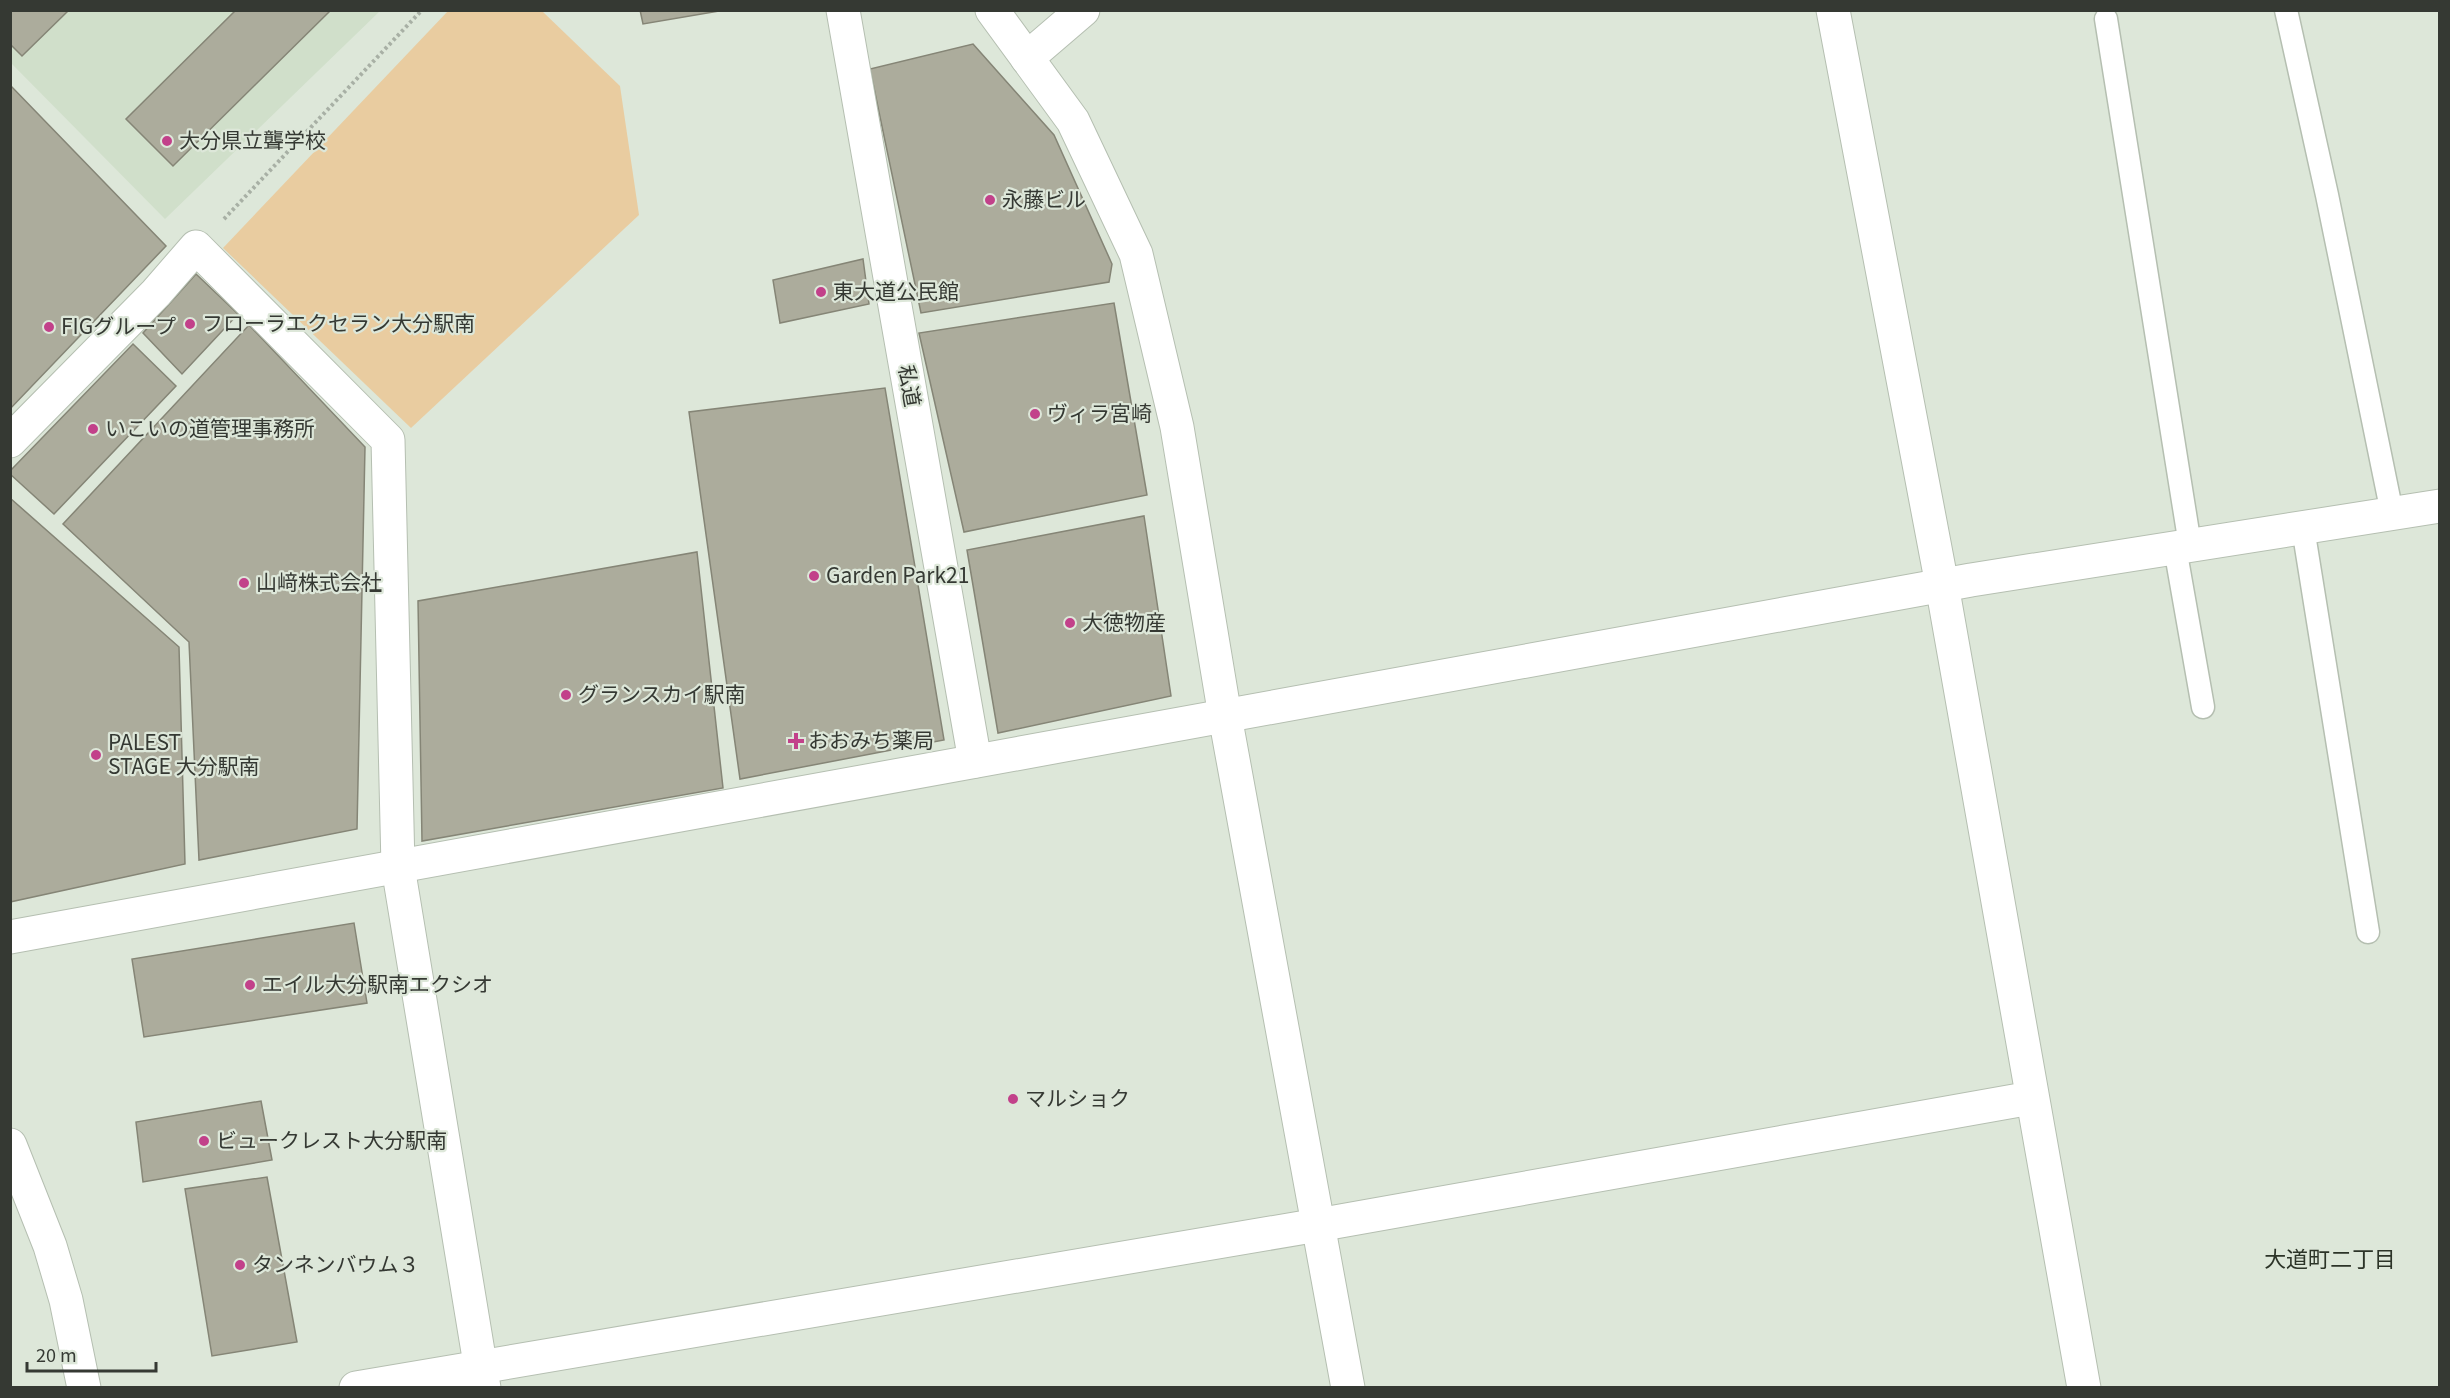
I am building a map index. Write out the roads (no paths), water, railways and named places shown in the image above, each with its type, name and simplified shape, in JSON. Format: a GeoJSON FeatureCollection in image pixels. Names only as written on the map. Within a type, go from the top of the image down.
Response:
{"type":"FeatureCollection","features":[{"type":"Feature","properties":{"kind":"street","name":"私道"},"geometry":{"type":"LineString","coordinates":[[843,10],[975,761]]}},
{"type":"Feature","properties":{"kind":"street"},"geometry":{"type":"LineString","coordinates":[[992,10],[1073,121],[1136,254],[1177,427],[1226,716],[1348,1388]]}},
{"type":"Feature","properties":{"kind":"street"},"geometry":{"type":"LineString","coordinates":[[1026,58],[1083,10]]}},
{"type":"Feature","properties":{"kind":"street"},"geometry":{"type":"LineString","coordinates":[[1833,10],[1942,585],[2084,1388]]}},
{"type":"Feature","properties":{"kind":"street"},"geometry":{"type":"LineString","coordinates":[[10,441],[156,293],[196,247],[388,440],[398,867],[482,1377]]}},
{"type":"Feature","properties":{"kind":"street"},"geometry":{"type":"LineString","coordinates":[[10,937],[1942,585],[2439,506]]}},
{"type":"Feature","properties":{"kind":"street"},"geometry":{"type":"LineString","coordinates":[[356,1388],[482,1377],[2031,1098]]}},
{"type":"Feature","properties":{"kind":"street"},"geometry":{"type":"LineString","coordinates":[[10,1145],[35,1205],[63,1289],[84,1388]]}},
{"type":"Feature","properties":{"kind":"lane"},"geometry":{"type":"LineString","coordinates":[[2286,10],[2327,195],[2392,513]]}},
{"type":"Feature","properties":{"kind":"lane"},"geometry":{"type":"LineString","coordinates":[[2106,19],[2203,706]]}},
{"type":"Feature","properties":{"kind":"lane"},"geometry":{"type":"LineString","coordinates":[[2303,528],[2368,932]]}},
{"type":"Feature","properties":{"kind":"place","name":"大分県立聾学校"},"geometry":{"type":"Point","coordinates":[167,141]}},
{"type":"Feature","properties":{"kind":"place","name":"永藤ビル"},"geometry":{"type":"Point","coordinates":[990,200]}},
{"type":"Feature","properties":{"kind":"place","name":"東大道公民館"},"geometry":{"type":"Point","coordinates":[821,292]}},
{"type":"Feature","properties":{"kind":"place","name":"フローラエクセラン大分駅南"},"geometry":{"type":"Point","coordinates":[190,324]}},
{"type":"Feature","properties":{"kind":"place","name":"FIGグループ"},"geometry":{"type":"Point","coordinates":[49,327]}},
{"type":"Feature","properties":{"kind":"place","name":"ヴィラ宮崎"},"geometry":{"type":"Point","coordinates":[1035,414]}},
{"type":"Feature","properties":{"kind":"place","name":"いこいの道管理事務所"},"geometry":{"type":"Point","coordinates":[93,429]}},
{"type":"Feature","properties":{"kind":"place","name":"Garden Park21"},"geometry":{"type":"Point","coordinates":[814,576]}},
{"type":"Feature","properties":{"kind":"place","name":"山﨑株式会社"},"geometry":{"type":"Point","coordinates":[244,583]}},
{"type":"Feature","properties":{"kind":"place","name":"大徳物産"},"geometry":{"type":"Point","coordinates":[1070,623]}},
{"type":"Feature","properties":{"kind":"place","name":"グランスカイ駅南"},"geometry":{"type":"Point","coordinates":[566,695]}},
{"type":"Feature","properties":{"kind":"place","name":"おおみち薬局"},"geometry":{"type":"Point","coordinates":[796,741]}},
{"type":"Feature","properties":{"kind":"place","name":"PALEST STAGE 大分駅南"},"geometry":{"type":"Point","coordinates":[96,755]}},
{"type":"Feature","properties":{"kind":"place","name":"エイル大分駅南エクシオ"},"geometry":{"type":"Point","coordinates":[250,985]}},
{"type":"Feature","properties":{"kind":"place","name":"マルショク"},"geometry":{"type":"Point","coordinates":[1013,1099]}},
{"type":"Feature","properties":{"kind":"place","name":"ビュークレスト大分駅南"},"geometry":{"type":"Point","coordinates":[204,1141]}},
{"type":"Feature","properties":{"kind":"place","name":"タンネンバウム３"},"geometry":{"type":"Point","coordinates":[240,1265]}},
{"type":"Feature","properties":{"kind":"district","name":"大道町二丁目"},"geometry":{"type":"Point","coordinates":[2330,1259]}}]}
